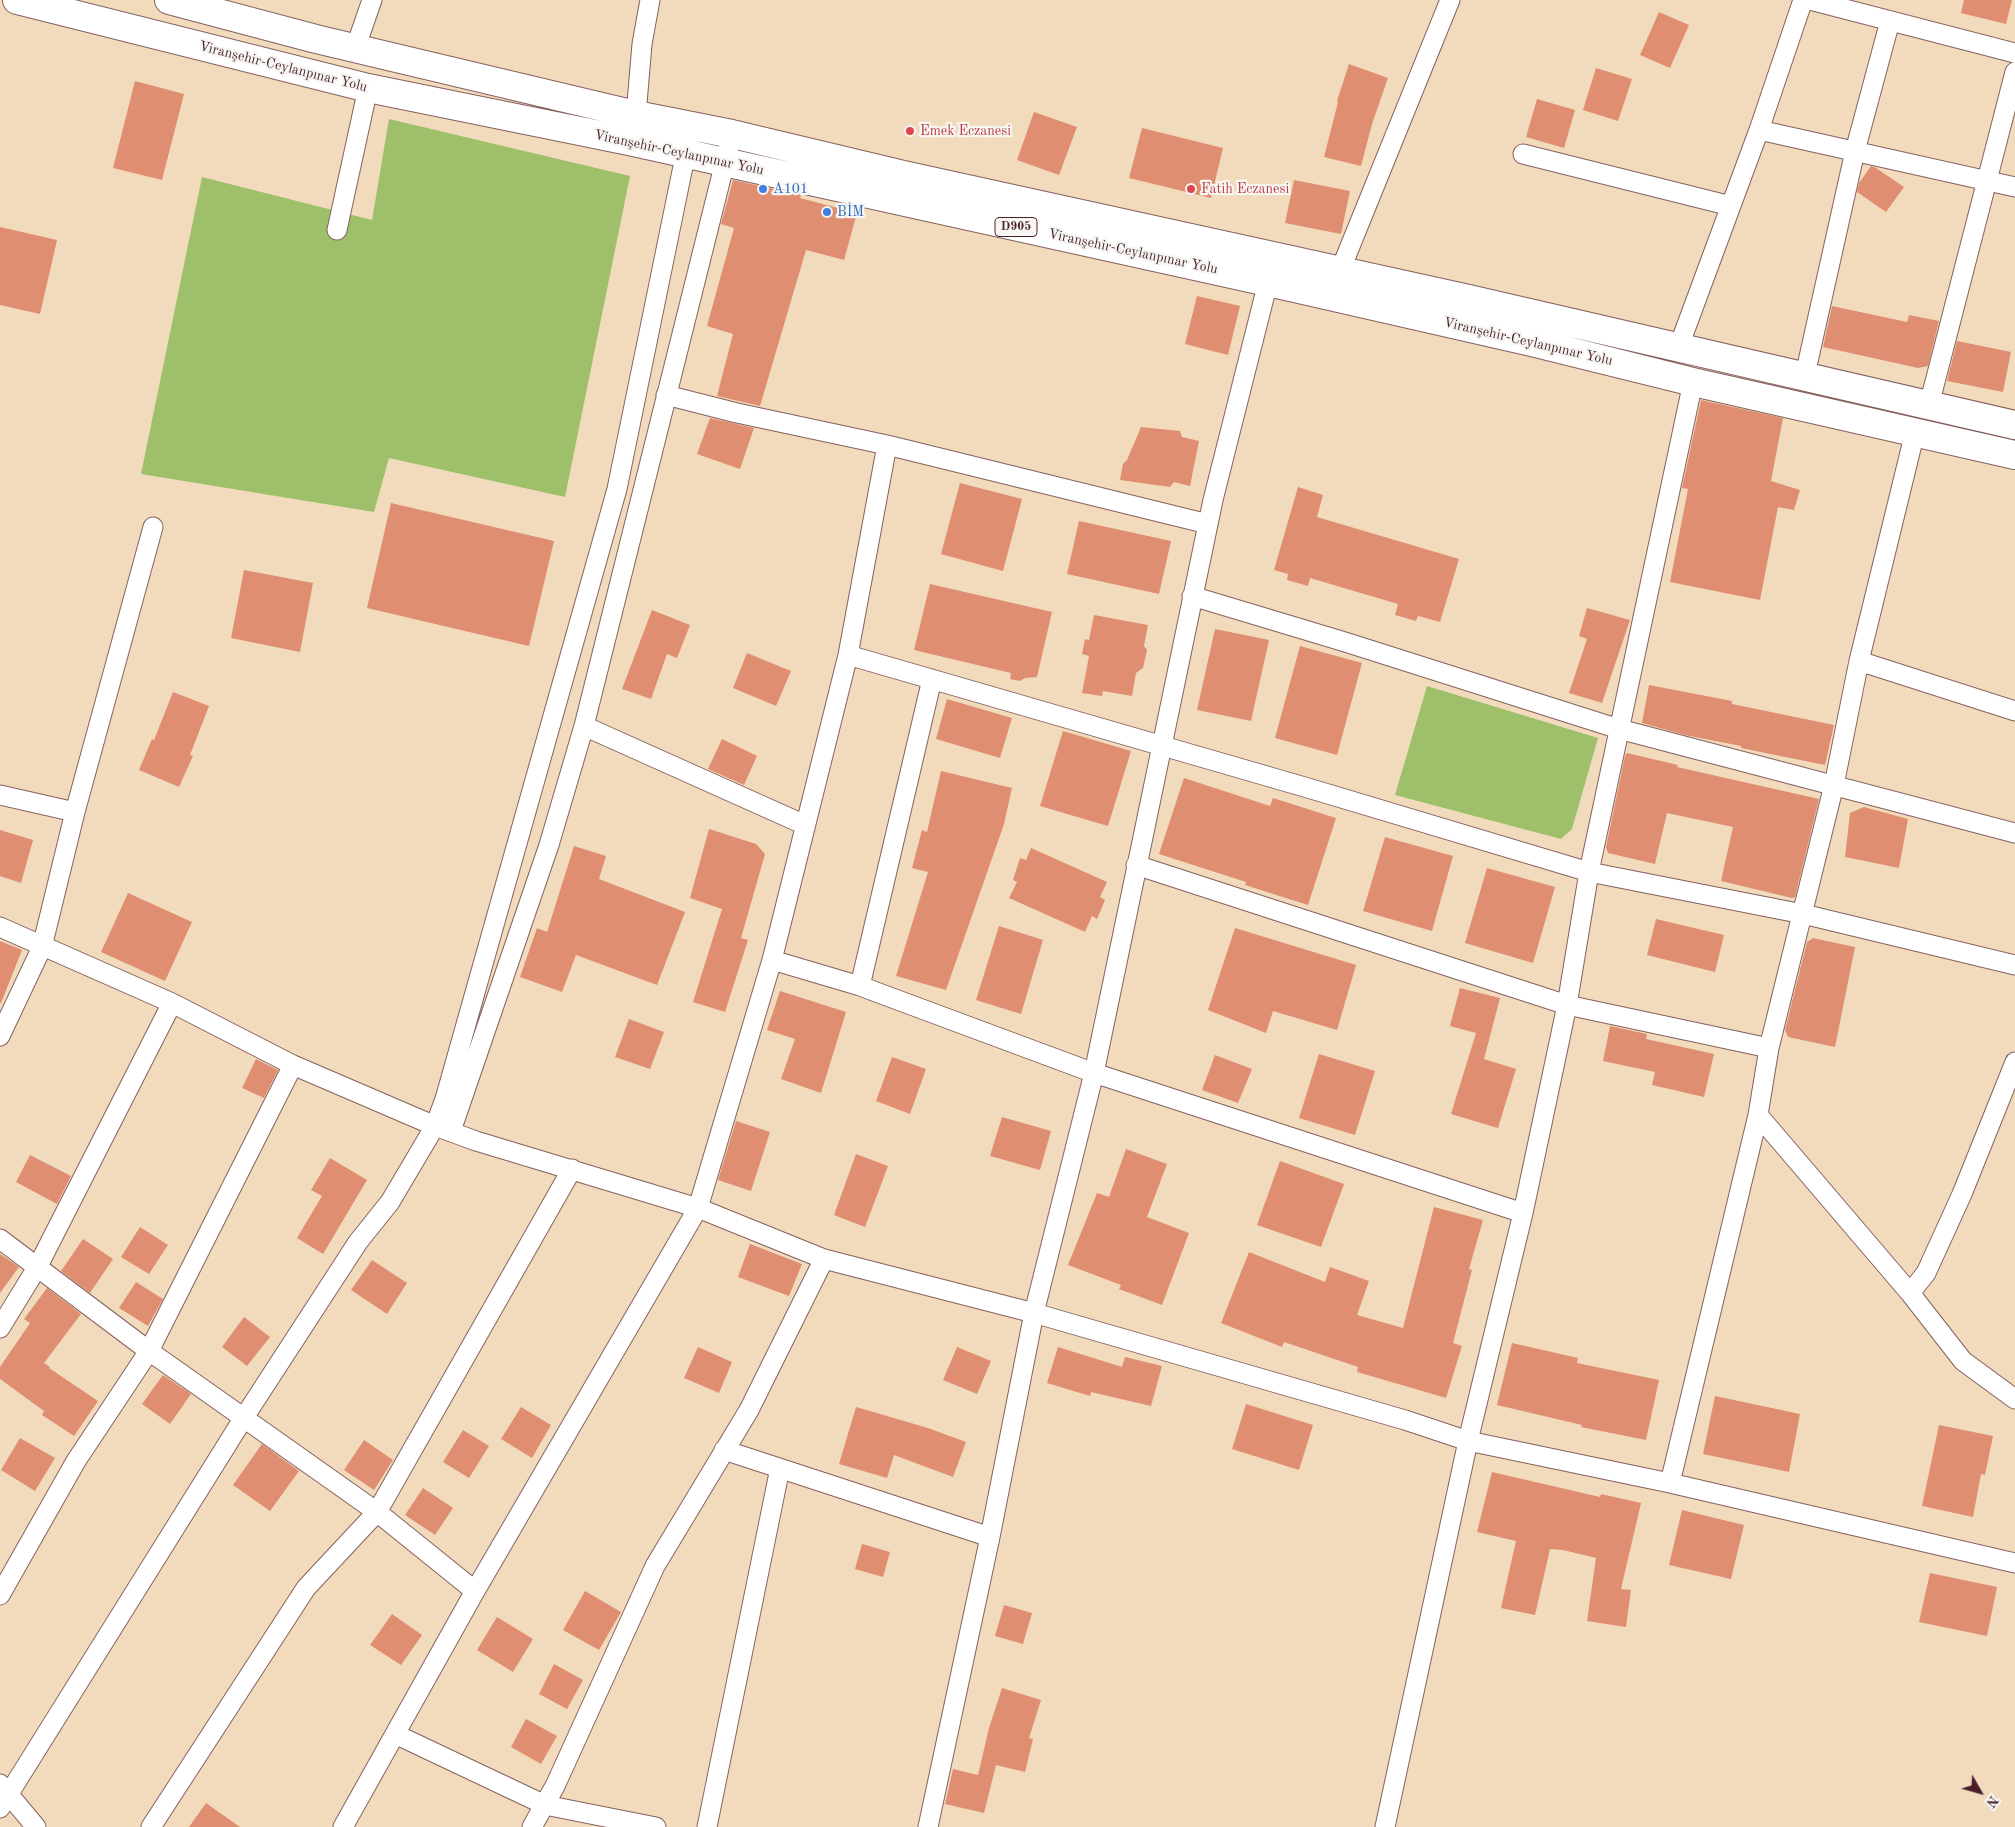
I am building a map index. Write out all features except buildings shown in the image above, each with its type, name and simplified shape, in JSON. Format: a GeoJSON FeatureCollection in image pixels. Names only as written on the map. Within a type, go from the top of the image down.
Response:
{"type":"FeatureCollection","features":[{"type":"Feature","properties":{"kind":"main road","name":"Viranşehir-Ceylanpınar Yolu"},"geometry":{"type":"LineString","coordinates":[[17,0],[368,88],[629,141],[1268,282],[1532,342],[1693,382],[2015,455]]}},
{"type":"Feature","properties":{"kind":"main road","name":"Viranşehir-Ceylanpınar Yolu"},"geometry":{"type":"LineString","coordinates":[[169,0],[355,49],[636,115],[732,134],[904,175],[1679,346],[2015,425]]}},
{"type":"Feature","properties":{"kind":"street"},"geometry":{"type":"LineString","coordinates":[[355,49],[372,0]]}},
{"type":"Feature","properties":{"kind":"street"},"geometry":{"type":"LineString","coordinates":[[636,115],[642,44],[650,0]]}},
{"type":"Feature","properties":{"kind":"street"},"geometry":{"type":"LineString","coordinates":[[1340,270],[1450,0]]}},
{"type":"Feature","properties":{"kind":"street"},"geometry":{"type":"LineString","coordinates":[[1679,346],[1759,130],[1803,0]]}},
{"type":"Feature","properties":{"kind":"street"},"geometry":{"type":"LineString","coordinates":[[1810,0],[2015,53]]}},
{"type":"Feature","properties":{"kind":"street"},"geometry":{"type":"LineString","coordinates":[[1805,376],[1855,151],[1890,21]]}},
{"type":"Feature","properties":{"kind":"street"},"geometry":{"type":"LineString","coordinates":[[1929,405],[2015,72]]}},
{"type":"Feature","properties":{"kind":"street"},"geometry":{"type":"LineString","coordinates":[[337,230],[368,88]]}},
{"type":"Feature","properties":{"kind":"street"},"geometry":{"type":"LineString","coordinates":[[443,1129],[448,1089],[617,489],[686,155],[690,126]]}},
{"type":"Feature","properties":{"kind":"street"},"geometry":{"type":"LineString","coordinates":[[1759,130],[2015,187]]}},
{"type":"Feature","properties":{"kind":"street"},"geometry":{"type":"LineString","coordinates":[[36,1827],[3,1796],[358,1242],[390,1202],[443,1129],[549,845],[584,726],[732,134]]}},
{"type":"Feature","properties":{"kind":"street"},"geometry":{"type":"LineString","coordinates":[[1523,154],[1731,206]]}},
{"type":"Feature","properties":{"kind":"street"},"geometry":{"type":"LineString","coordinates":[[928,1827],[990,1536],[1034,1313],[1094,1073],[1192,596],[1268,282]]}},
{"type":"Feature","properties":{"kind":"street"},"geometry":{"type":"LineString","coordinates":[[1385,1827],[1468,1441],[1523,1213],[1568,1005],[1589,872],[1693,382]]}},
{"type":"Feature","properties":{"kind":"street"},"geometry":{"type":"LineString","coordinates":[[666,395],[887,446],[1208,524]]}},
{"type":"Feature","properties":{"kind":"street"},"geometry":{"type":"LineString","coordinates":[[1670,1483],[1758,1115],[1770,1048],[1834,785],[1859,661],[1915,432]]}},
{"type":"Feature","properties":{"kind":"street"},"geometry":{"type":"LineString","coordinates":[[343,1827],[475,1590],[698,1208],[772,960],[848,656],[887,446]]}},
{"type":"Feature","properties":{"kind":"street"},"geometry":{"type":"LineString","coordinates":[[0,1036],[42,946],[75,812],[152,527]]}},
{"type":"Feature","properties":{"kind":"street"},"geometry":{"type":"LineString","coordinates":[[1192,596],[1345,642],[1619,729],[2015,833]]}},
{"type":"Feature","properties":{"kind":"street"},"geometry":{"type":"LineString","coordinates":[[848,656],[1161,745],[1589,872],[1803,914],[2015,965]]}},
{"type":"Feature","properties":{"kind":"street"},"geometry":{"type":"LineString","coordinates":[[1859,661],[2015,711]]}},
{"type":"Feature","properties":{"kind":"street"},"geometry":{"type":"LineString","coordinates":[[860,986],[932,679]]}},
{"type":"Feature","properties":{"kind":"street"},"geometry":{"type":"LineString","coordinates":[[584,726],[805,825]]}},
{"type":"Feature","properties":{"kind":"street"},"geometry":{"type":"LineString","coordinates":[[0,795],[75,812]]}},
{"type":"Feature","properties":{"kind":"street"},"geometry":{"type":"LineString","coordinates":[[1136,865],[1568,1005],[1770,1048]]}},
{"type":"Feature","properties":{"kind":"street"},"geometry":{"type":"LineString","coordinates":[[0,927],[172,1003],[293,1065],[443,1129],[476,1141],[698,1208],[824,1259],[1034,1313],[1405,1420],[1468,1441],[1670,1483],[2015,1563]]}},
{"type":"Feature","properties":{"kind":"street"},"geometry":{"type":"LineString","coordinates":[[772,960],[860,986],[1094,1073],[1523,1213]]}},
{"type":"Feature","properties":{"kind":"street"},"geometry":{"type":"LineString","coordinates":[[0,1328],[38,1266],[172,1003]]}},
{"type":"Feature","properties":{"kind":"street"},"geometry":{"type":"LineString","coordinates":[[1910,1293],[1926,1273],[1962,1194],[2015,1062]]}},
{"type":"Feature","properties":{"kind":"street"},"geometry":{"type":"LineString","coordinates":[[0,1595],[76,1461],[149,1351],[293,1065]]}},
{"type":"Feature","properties":{"kind":"street"},"geometry":{"type":"LineString","coordinates":[[1758,1115],[1910,1293],[1963,1361],[2014,1394]]}},
{"type":"Feature","properties":{"kind":"street"},"geometry":{"type":"LineString","coordinates":[[151,1827],[306,1588],[377,1512],[572,1169]]}},
{"type":"Feature","properties":{"kind":"street"},"geometry":{"type":"LineString","coordinates":[[0,1239],[149,1351],[377,1512],[475,1590]]}},
{"type":"Feature","properties":{"kind":"street"},"geometry":{"type":"LineString","coordinates":[[532,1827],[555,1786],[654,1566],[748,1410],[824,1259]]}},
{"type":"Feature","properties":{"kind":"street"},"geometry":{"type":"LineString","coordinates":[[724,1450],[990,1536]]}},
{"type":"Feature","properties":{"kind":"street"},"geometry":{"type":"LineString","coordinates":[[708,1827],[780,1468]]}},
{"type":"Feature","properties":{"kind":"street"},"geometry":{"type":"LineString","coordinates":[[395,1734],[544,1805],[656,1827]]}},
{"type":"Feature","properties":{"kind":"green space"},"geometry":{"type":"Polygon","coordinates":[[[389,119],[630,176],[565,497],[389,458],[374,512],[141,474],[202,177],[372,220],[389,119]]]}},
{"type":"Feature","properties":{"kind":"green space"},"geometry":{"type":"Polygon","coordinates":[[[1427,686],[1598,738],[1572,829],[1561,839],[1395,795],[1427,686]]]}},
{"type":"Feature","properties":{"kind":"place","name":"Emek Eczanesi"},"geometry":{"type":"Point","coordinates":[910,131]}},
{"type":"Feature","properties":{"kind":"place","name":"A101"},"geometry":{"type":"Point","coordinates":[763,189]}},
{"type":"Feature","properties":{"kind":"place","name":"Fatih Eczanesi"},"geometry":{"type":"Point","coordinates":[1191,189]}},
{"type":"Feature","properties":{"kind":"place","name":"BİM"},"geometry":{"type":"Point","coordinates":[827,212]}}]}
